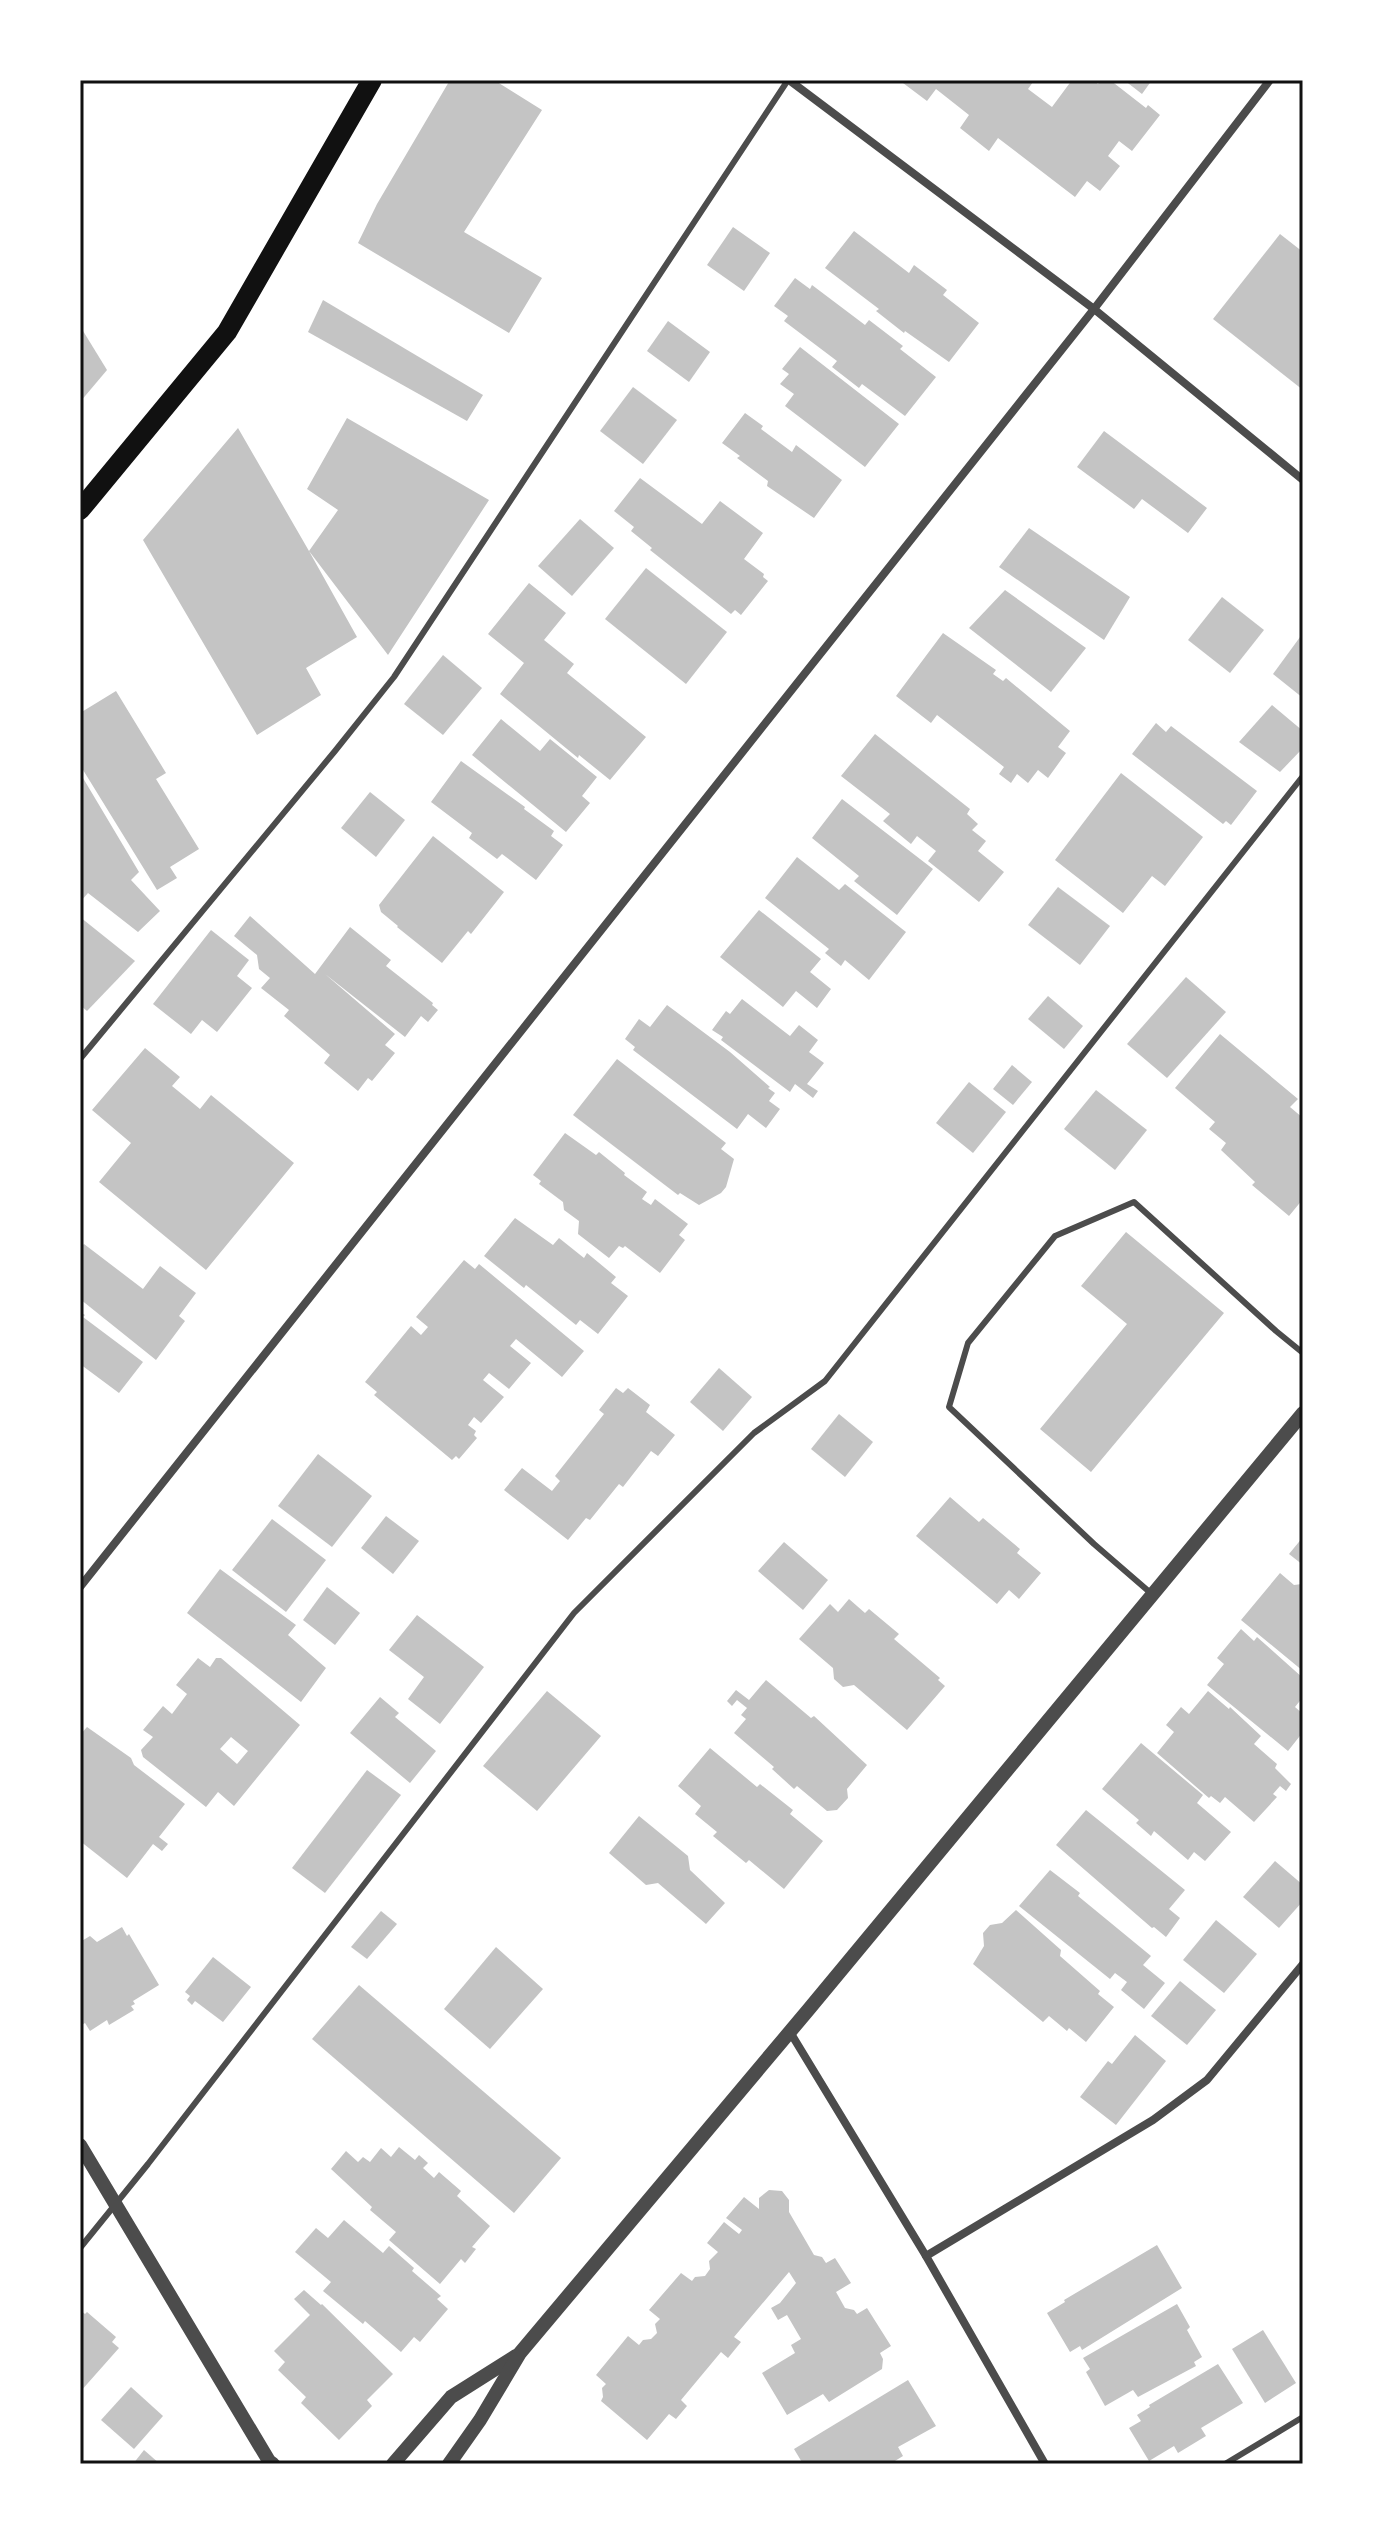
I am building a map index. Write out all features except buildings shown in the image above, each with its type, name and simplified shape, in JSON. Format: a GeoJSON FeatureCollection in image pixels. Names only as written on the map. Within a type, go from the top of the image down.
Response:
{"type":"FeatureCollection","features":[{"type":"Feature","properties":{"kind":"main road"},"geometry":{"type":"LineString","coordinates":[[80,510],[227,332],[372,80]]}},
{"type":"Feature","properties":{"kind":"street"},"geometry":{"type":"LineString","coordinates":[[788,80],[1094,309],[1303,480]]}},
{"type":"Feature","properties":{"kind":"street"},"geometry":{"type":"LineString","coordinates":[[80,1587],[1094,309],[1270,80]]}},
{"type":"Feature","properties":{"kind":"street"},"geometry":{"type":"LineString","coordinates":[[449,2464],[480,2420],[520,2353],[1303,1413]]}},
{"type":"Feature","properties":{"kind":"street"},"geometry":{"type":"LineString","coordinates":[[926,2256],[1153,2120],[1207,2080],[1303,1964]]}},
{"type":"Feature","properties":{"kind":"street"},"geometry":{"type":"LineString","coordinates":[[790,2032],[926,2256],[1045,2464]]}},
{"type":"Feature","properties":{"kind":"street"},"geometry":{"type":"LineString","coordinates":[[80,2145],[270,2463]]}},
{"type":"Feature","properties":{"kind":"street"},"geometry":{"type":"LineString","coordinates":[[393,2464],[451,2397],[520,2353]]}},
{"type":"Feature","properties":{"kind":"lane"},"geometry":{"type":"LineString","coordinates":[[80,1059],[394,677],[788,80]]}},
{"type":"Feature","properties":{"kind":"lane"},"geometry":{"type":"LineString","coordinates":[[80,2248],[574,1613],[754,1433],[825,1381],[1303,776]]}},
{"type":"Feature","properties":{"kind":"lane"},"geometry":{"type":"LineString","coordinates":[[1153,1595],[1094,1544],[949,1407],[968,1343],[1055,1236],[1134,1202],[1303,1353]]}},
{"type":"Feature","properties":{"kind":"lane"},"geometry":{"type":"LineString","coordinates":[[1225,2464],[1303,2417]]}}]}
